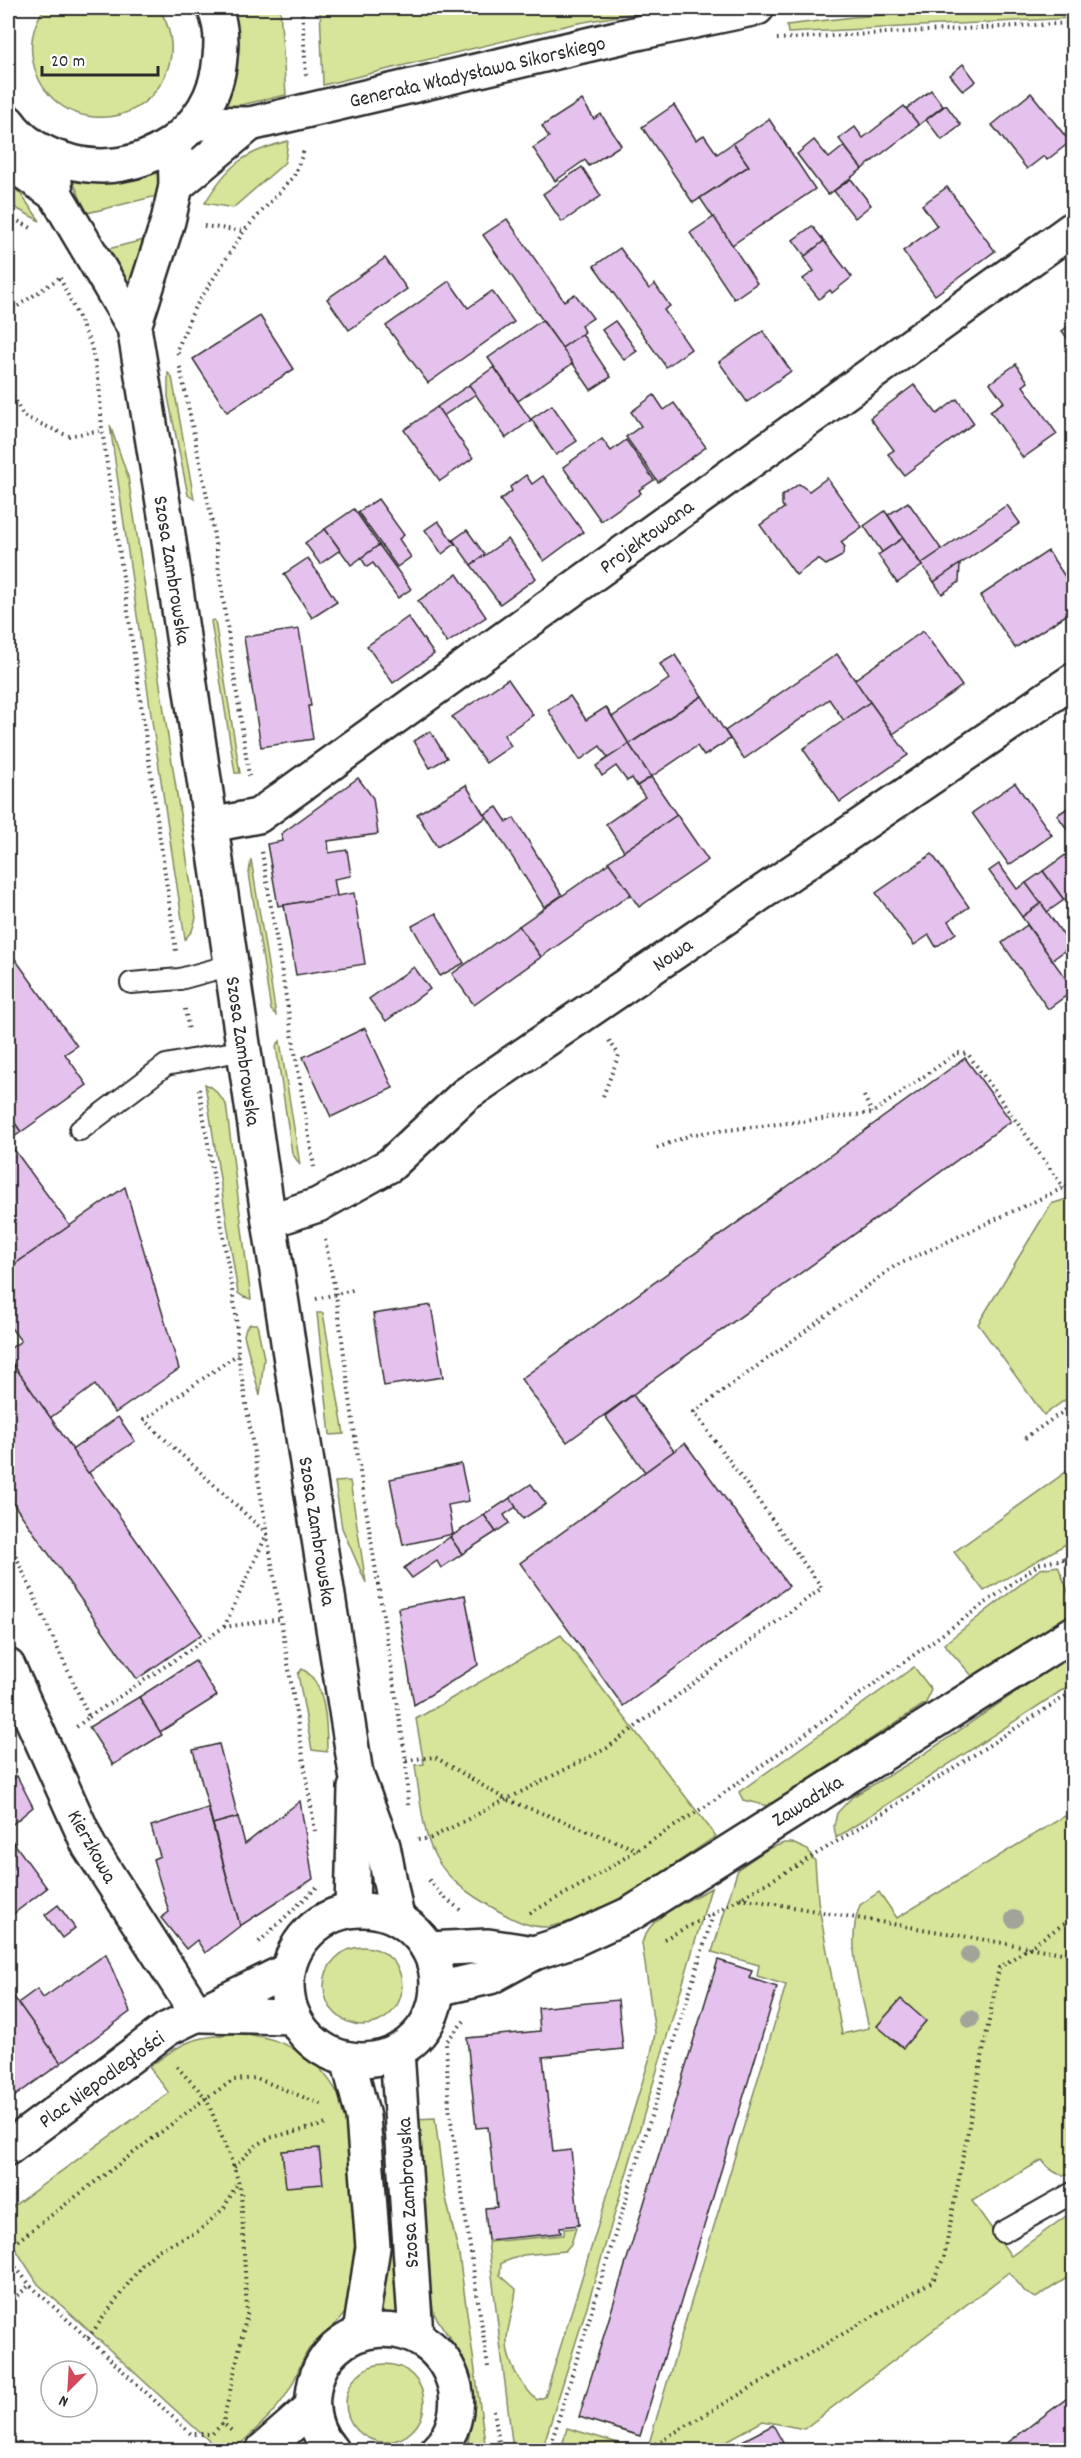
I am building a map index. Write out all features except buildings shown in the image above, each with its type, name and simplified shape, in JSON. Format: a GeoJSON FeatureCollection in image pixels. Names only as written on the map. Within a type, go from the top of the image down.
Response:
{"type":"FeatureCollection","features":[{"type":"Feature","properties":{"kind":"street"},"geometry":{"type":"LineString","coordinates":[[9,126],[31,145],[53,157],[84,166],[116,166],[147,158],[185,132],[210,98],[219,70],[221,42],[214,8]]}},
{"type":"Feature","properties":{"kind":"street","name":"Generała Władysława Sikorskiego"},"geometry":{"type":"LineString","coordinates":[[185,132],[250,124],[642,32],[757,8]]}},
{"type":"Feature","properties":{"kind":"street"},"geometry":{"type":"LineString","coordinates":[[176,186],[250,124]]}},
{"type":"Feature","properties":{"kind":"street","name":"Szosa Zambrowska"},"geometry":{"type":"LineString","coordinates":[[134,327],[168,221],[185,132]]}},
{"type":"Feature","properties":{"kind":"street","name":"Szosa Zambrowska"},"geometry":{"type":"LineString","coordinates":[[53,157],[56,195],[134,327],[166,521],[269,1221],[356,1774],[383,1846],[397,1918]]}},
{"type":"Feature","properties":{"kind":"street"},"geometry":{"type":"LineString","coordinates":[[8,161],[56,195]]}},
{"type":"Feature","properties":{"kind":"street","name":"Projektowana"},"geometry":{"type":"LineString","coordinates":[[211,825],[258,816],[1074,228]]}},
{"type":"Feature","properties":{"kind":"street","name":"Nowa"},"geometry":{"type":"LineString","coordinates":[[269,1221],[318,1205],[390,1165],[465,1095],[1074,680]]}},
{"type":"Feature","properties":{"kind":"street","name":"Zawadzka"},"geometry":{"type":"LineString","coordinates":[[437,1989],[490,1977],[534,1953],[571,1941],[632,1913],[1074,1634]]}},
{"type":"Feature","properties":{"kind":"street","name":"Kierzkowa"},"geometry":{"type":"LineString","coordinates":[[8,1666],[89,1846],[198,2015]]}},
{"type":"Feature","properties":{"kind":"street","name":"Szosa Zambrowska"},"geometry":{"type":"LineString","coordinates":[[352,1910],[356,1774]]}},
{"type":"Feature","properties":{"kind":"street"},"geometry":{"type":"LineString","coordinates":[[352,1910],[375,1911],[397,1918],[415,1931],[428,1949],[435,1968],[437,1989],[431,2013],[418,2035],[397,2051],[374,2059],[348,2059],[326,2051],[307,2036],[294,2017],[287,1994],[288,1970],[296,1948],[310,1930],[329,1917],[352,1910]]}},
{"type":"Feature","properties":{"kind":"street","name":"Zawadzka"},"geometry":{"type":"LineString","coordinates":[[428,1949],[488,1946],[534,1953]]}},
{"type":"Feature","properties":{"kind":"street","name":"Plac Niepodległości"},"geometry":{"type":"LineString","coordinates":[[8,2148],[167,2029],[288,1970]]}},
{"type":"Feature","properties":{"kind":"street","name":"Plac Niepodległości"},"geometry":{"type":"LineString","coordinates":[[198,2015],[294,2017]]}},
{"type":"Feature","properties":{"kind":"street","name":"Szosa Zambrowska"},"geometry":{"type":"LineString","coordinates":[[397,2051],[416,2336]]}},
{"type":"Feature","properties":{"kind":"street","name":"Szosa Zambrowska"},"geometry":{"type":"LineString","coordinates":[[348,2059],[363,2117],[373,2247],[360,2333]]}},
{"type":"Feature","properties":{"kind":"street"},"geometry":{"type":"LineString","coordinates":[[329,2450],[317,2430],[312,2407],[314,2384],[324,2362],[339,2344],[360,2333],[388,2329],[416,2336],[436,2351],[451,2372],[457,2397],[454,2423],[441,2449]]}},
{"type":"Feature","properties":{"kind":"street"},"geometry":{"type":"LineString","coordinates":[[250,2444],[312,2407]]}},
{"type":"Feature","properties":{"kind":"lane"},"geometry":{"type":"LineString","coordinates":[[131,983],[180,979],[231,965]]}},
{"type":"Feature","properties":{"kind":"lane"},"geometry":{"type":"LineString","coordinates":[[80,1130],[166,1065],[244,1050]]}},
{"type":"Feature","properties":{"kind":"lane"},"geometry":{"type":"LineString","coordinates":[[1003,2232],[1074,2192]]}},
{"type":"Feature","properties":{"kind":"path"},"geometry":{"type":"LineString","coordinates":[[775,39],[1074,23]]}},
{"type":"Feature","properties":{"kind":"path"},"geometry":{"type":"LineString","coordinates":[[308,141],[294,176],[244,231],[194,309],[177,350],[211,516],[318,1205],[336,1295],[359,1465],[406,1760],[409,1810]]}},
{"type":"Feature","properties":{"kind":"path"},"geometry":{"type":"LineString","coordinates":[[8,216],[30,227],[35,235]]}},
{"type":"Feature","properties":{"kind":"path"},"geometry":{"type":"LineString","coordinates":[[56,267],[91,345],[99,383],[102,429],[180,979],[236,1314],[238,1354],[316,1836]]}},
{"type":"Feature","properties":{"kind":"path"},"geometry":{"type":"LineString","coordinates":[[8,313],[59,278]]}},
{"type":"Feature","properties":{"kind":"path"},"geometry":{"type":"LineString","coordinates":[[8,385],[23,416],[68,436],[102,429]]}},
{"type":"Feature","properties":{"kind":"path"},"geometry":{"type":"LineString","coordinates":[[657,1148],[693,1134],[872,1113],[957,1053],[968,1054],[1064,1188]]}},
{"type":"Feature","properties":{"kind":"path"},"geometry":{"type":"LineString","coordinates":[[864,1096],[872,1113]]}},
{"type":"Feature","properties":{"kind":"path"},"geometry":{"type":"LineString","coordinates":[[413,1841],[431,1838],[607,1748],[822,1588],[694,1412],[895,1266],[1074,1183]]}},
{"type":"Feature","properties":{"kind":"path"},"geometry":{"type":"LineString","coordinates":[[336,1295],[353,1290]]}},
{"type":"Feature","properties":{"kind":"path"},"geometry":{"type":"LineString","coordinates":[[238,1354],[144,1420],[267,1534]]}},
{"type":"Feature","properties":{"kind":"path"},"geometry":{"type":"LineString","coordinates":[[1025,1438],[1074,1404]]}},
{"type":"Feature","properties":{"kind":"path"},"geometry":{"type":"LineString","coordinates":[[224,1628],[267,1534]]}},
{"type":"Feature","properties":{"kind":"path"},"geometry":{"type":"LineString","coordinates":[[8,1539],[89,1717]]}},
{"type":"Feature","properties":{"kind":"path"},"geometry":{"type":"LineString","coordinates":[[523,1916],[545,1907],[706,1806],[1039,1564],[1063,1559],[1074,1553]]}},
{"type":"Feature","properties":{"kind":"path"},"geometry":{"type":"LineString","coordinates":[[1063,1559],[1074,1578]]}},
{"type":"Feature","properties":{"kind":"path"},"geometry":{"type":"LineString","coordinates":[[67,1734],[224,1628],[281,1619]]}},
{"type":"Feature","properties":{"kind":"path"},"geometry":{"type":"LineString","coordinates":[[654,1944],[741,1899],[828,1847],[1074,1691]]}},
{"type":"Feature","properties":{"kind":"path"},"geometry":{"type":"LineString","coordinates":[[406,1760],[435,1757],[505,1799],[638,1850]]}},
{"type":"Feature","properties":{"kind":"path"},"geometry":{"type":"LineString","coordinates":[[427,1878],[443,1896],[467,1913]]}},
{"type":"Feature","properties":{"kind":"path"},"geometry":{"type":"LineString","coordinates":[[252,1949],[319,1885]]}},
{"type":"Feature","properties":{"kind":"path"},"geometry":{"type":"LineString","coordinates":[[741,1899],[1074,1955]]}},
{"type":"Feature","properties":{"kind":"path"},"geometry":{"type":"LineString","coordinates":[[549,2451],[713,1914]]}},
{"type":"Feature","properties":{"kind":"path"},"geometry":{"type":"LineString","coordinates":[[645,2451],[933,2282],[944,2257],[999,1968],[1074,1917]]}},
{"type":"Feature","properties":{"kind":"path"},"geometry":{"type":"LineString","coordinates":[[469,2016],[446,2042],[448,2096],[488,2367]]}},
{"type":"Feature","properties":{"kind":"path"},"geometry":{"type":"LineString","coordinates":[[8,2258],[30,2285],[191,2434],[212,2434],[223,2423],[247,2314],[245,2243],[238,2181],[206,2098],[170,2061]]}},
{"type":"Feature","properties":{"kind":"path"},"geometry":{"type":"LineString","coordinates":[[8,2248],[206,2098],[234,2080],[256,2078],[326,2106]]}},
{"type":"Feature","properties":{"kind":"path"},"geometry":{"type":"LineString","coordinates":[[88,2338],[142,2265],[158,2250],[200,2231],[224,2208],[238,2181]]}},
{"type":"Feature","properties":{"kind":"path"},"geometry":{"type":"LineString","coordinates":[[8,2303],[30,2285]]}},
{"type":"Feature","properties":{"kind":"path"},"geometry":{"type":"LineString","coordinates":[[493,2403],[500,2451]]}},
{"type":"Feature","properties":{"kind":"path"},"geometry":{"type":"LineString","coordinates":[[223,2423],[250,2444]]}},
{"type":"Feature","properties":{"kind":"green space"},"geometry":{"type":"Polygon","coordinates":[[[45,8],[158,8],[166,21],[171,53],[168,68],[155,91],[137,107],[116,116],[94,117],[72,111],[54,99],[39,80],[32,55],[34,30],[45,8]]]}},
{"type":"Feature","properties":{"kind":"green space"},"geometry":{"type":"Polygon","coordinates":[[[226,8],[280,8],[286,95],[218,110],[226,8]]]}},
{"type":"Feature","properties":{"kind":"green space"},"geometry":{"type":"Polygon","coordinates":[[[320,8],[663,8],[573,24],[323,85],[320,8]]]}},
{"type":"Feature","properties":{"kind":"green space"},"geometry":{"type":"Polygon","coordinates":[[[985,8],[1073,8],[1073,18],[788,33],[787,25],[853,17],[985,8]]]}},
{"type":"Feature","properties":{"kind":"green space"},"geometry":{"type":"Polygon","coordinates":[[[288,141],[285,162],[233,208],[205,203],[222,178],[239,162],[260,150],[288,141]]]}},
{"type":"Feature","properties":{"kind":"green space"},"geometry":{"type":"Polygon","coordinates":[[[162,164],[161,195],[87,213],[71,177],[162,164]]]}},
{"type":"Feature","properties":{"kind":"green space"},"geometry":{"type":"Polygon","coordinates":[[[8,184],[20,193],[40,221],[8,204],[8,184]]]}},
{"type":"Feature","properties":{"kind":"green space"},"geometry":{"type":"Polygon","coordinates":[[[151,238],[133,307],[104,250],[151,238]]]}},
{"type":"Feature","properties":{"kind":"green space"},"geometry":{"type":"Polygon","coordinates":[[[168,373],[172,377],[194,499],[188,495],[168,397],[168,373]]]}},
{"type":"Feature","properties":{"kind":"green space"},"geometry":{"type":"Polygon","coordinates":[[[110,425],[128,477],[196,918],[192,931],[185,939],[152,721],[110,425]]]}},
{"type":"Feature","properties":{"kind":"green space"},"geometry":{"type":"Polygon","coordinates":[[[213,620],[240,773],[235,773],[211,621],[213,620]]]}},
{"type":"Feature","properties":{"kind":"green space"},"geometry":{"type":"Polygon","coordinates":[[[251,859],[276,1015],[271,1010],[249,873],[251,859]]]}},
{"type":"Feature","properties":{"kind":"green space"},"geometry":{"type":"Polygon","coordinates":[[[280,1041],[300,1165],[292,1153],[276,1046],[280,1041]]]}},
{"type":"Feature","properties":{"kind":"green space"},"geometry":{"type":"Polygon","coordinates":[[[205,1084],[214,1089],[226,1104],[251,1299],[238,1293],[205,1084]]]}},
{"type":"Feature","properties":{"kind":"green space"},"geometry":{"type":"Polygon","coordinates":[[[1073,1197],[1074,1293],[1068,1331],[1073,1351],[1073,1394],[1044,1415],[978,1324],[1051,1204],[1073,1197]]]}},
{"type":"Feature","properties":{"kind":"green space"},"geometry":{"type":"Polygon","coordinates":[[[317,1313],[323,1313],[344,1434],[330,1435],[317,1313]]]}},
{"type":"Feature","properties":{"kind":"green space"},"geometry":{"type":"Polygon","coordinates":[[[250,1324],[257,1324],[264,1358],[260,1396],[244,1335],[250,1324]]]}},
{"type":"Feature","properties":{"kind":"green space"},"geometry":{"type":"Polygon","coordinates":[[[1073,1467],[1073,1540],[984,1591],[954,1552],[1073,1467]]]}},
{"type":"Feature","properties":{"kind":"green space"},"geometry":{"type":"Polygon","coordinates":[[[350,1481],[366,1583],[342,1528],[335,1482],[350,1481]]]}},
{"type":"Feature","properties":{"kind":"green space"},"geometry":{"type":"Polygon","coordinates":[[[1058,1566],[1073,1604],[1073,1613],[974,1678],[944,1644],[1040,1569],[1058,1566]]]}},
{"type":"Feature","properties":{"kind":"green space"},"geometry":{"type":"Polygon","coordinates":[[[561,1635],[716,1836],[659,1875],[595,1912],[553,1926],[538,1927],[517,1921],[473,1896],[455,1882],[442,1867],[433,1851],[422,1814],[415,1765],[424,1764],[416,1719],[561,1635]]]}},
{"type":"Feature","properties":{"kind":"green space"},"geometry":{"type":"Polygon","coordinates":[[[1073,1654],[1073,1683],[836,1838],[834,1826],[837,1813],[852,1797],[918,1758],[1073,1654]]]}},
{"type":"Feature","properties":{"kind":"green space"},"geometry":{"type":"Polygon","coordinates":[[[914,1667],[931,1689],[926,1703],[768,1806],[743,1800],[739,1792],[914,1667]]]}},
{"type":"Feature","properties":{"kind":"green space"},"geometry":{"type":"Polygon","coordinates":[[[302,1669],[310,1675],[321,1694],[326,1718],[327,1752],[312,1750],[298,1674],[302,1669]]]}},
{"type":"Feature","properties":{"kind":"green space"},"geometry":{"type":"Polygon","coordinates":[[[1073,1811],[1073,2174],[1056,2173],[1042,2160],[972,2201],[1011,2256],[1073,2211],[1073,2274],[1036,2298],[1026,2293],[1009,2272],[804,2429],[763,2421],[710,2450],[647,2450],[786,1985],[757,1976],[759,1965],[712,1952],[738,1869],[768,1849],[784,1843],[792,1843],[808,1850],[815,1861],[818,1901],[842,2034],[869,2028],[854,1951],[854,1935],[860,1905],[879,1892],[897,1918],[1073,1811]]]}},
{"type":"Feature","properties":{"kind":"green space"},"geometry":{"type":"Polygon","coordinates":[[[711,1888],[589,2300],[542,2450],[513,2450],[488,2242],[564,2235],[564,2229],[576,2228],[571,2244],[565,2251],[523,2255],[501,2263],[500,2275],[516,2289],[507,2339],[509,2357],[525,2388],[537,2400],[545,2397],[651,2054],[655,2033],[642,1943],[646,1933],[661,1917],[711,1888]]]}},
{"type":"Feature","properties":{"kind":"green space"},"geometry":{"type":"Polygon","coordinates":[[[363,1947],[378,1950],[391,1958],[399,1971],[402,1986],[399,2001],[391,2014],[378,2022],[363,2025],[348,2022],[335,2014],[327,2001],[324,1986],[327,1971],[335,1958],[348,1950],[363,1947]]]}},
{"type":"Feature","properties":{"kind":"green space"},"geometry":{"type":"Polygon","coordinates":[[[234,2034],[268,2038],[284,2044],[312,2062],[334,2087],[346,2115],[358,2192],[359,2228],[349,2306],[336,2324],[309,2349],[289,2390],[271,2414],[234,2450],[219,2450],[38,2284],[8,2237],[8,2210],[169,2093],[149,2067],[188,2042],[234,2034]]]}},
{"type":"Feature","properties":{"kind":"green space"},"geometry":{"type":"Polygon","coordinates":[[[435,2118],[444,2189],[459,2255],[486,2450],[466,2450],[473,2417],[471,2375],[466,2363],[434,2314],[430,2291],[414,2119],[435,2118]]]}},
{"type":"Feature","properties":{"kind":"green space"},"geometry":{"type":"Polygon","coordinates":[[[388,2227],[396,2228],[400,2310],[397,2313],[386,2313],[380,2310],[388,2227]]]}},
{"type":"Feature","properties":{"kind":"green space"},"geometry":{"type":"Polygon","coordinates":[[[377,2364],[393,2364],[407,2370],[418,2381],[424,2395],[424,2411],[418,2425],[407,2436],[393,2442],[377,2442],[363,2436],[352,2425],[346,2411],[346,2395],[352,2381],[363,2370],[377,2364]]]}},
{"type":"Feature","properties":{"kind":"green space"},"geometry":{"type":"Polygon","coordinates":[[[567,2428],[642,2450],[561,2450],[567,2428]]]}}]}
